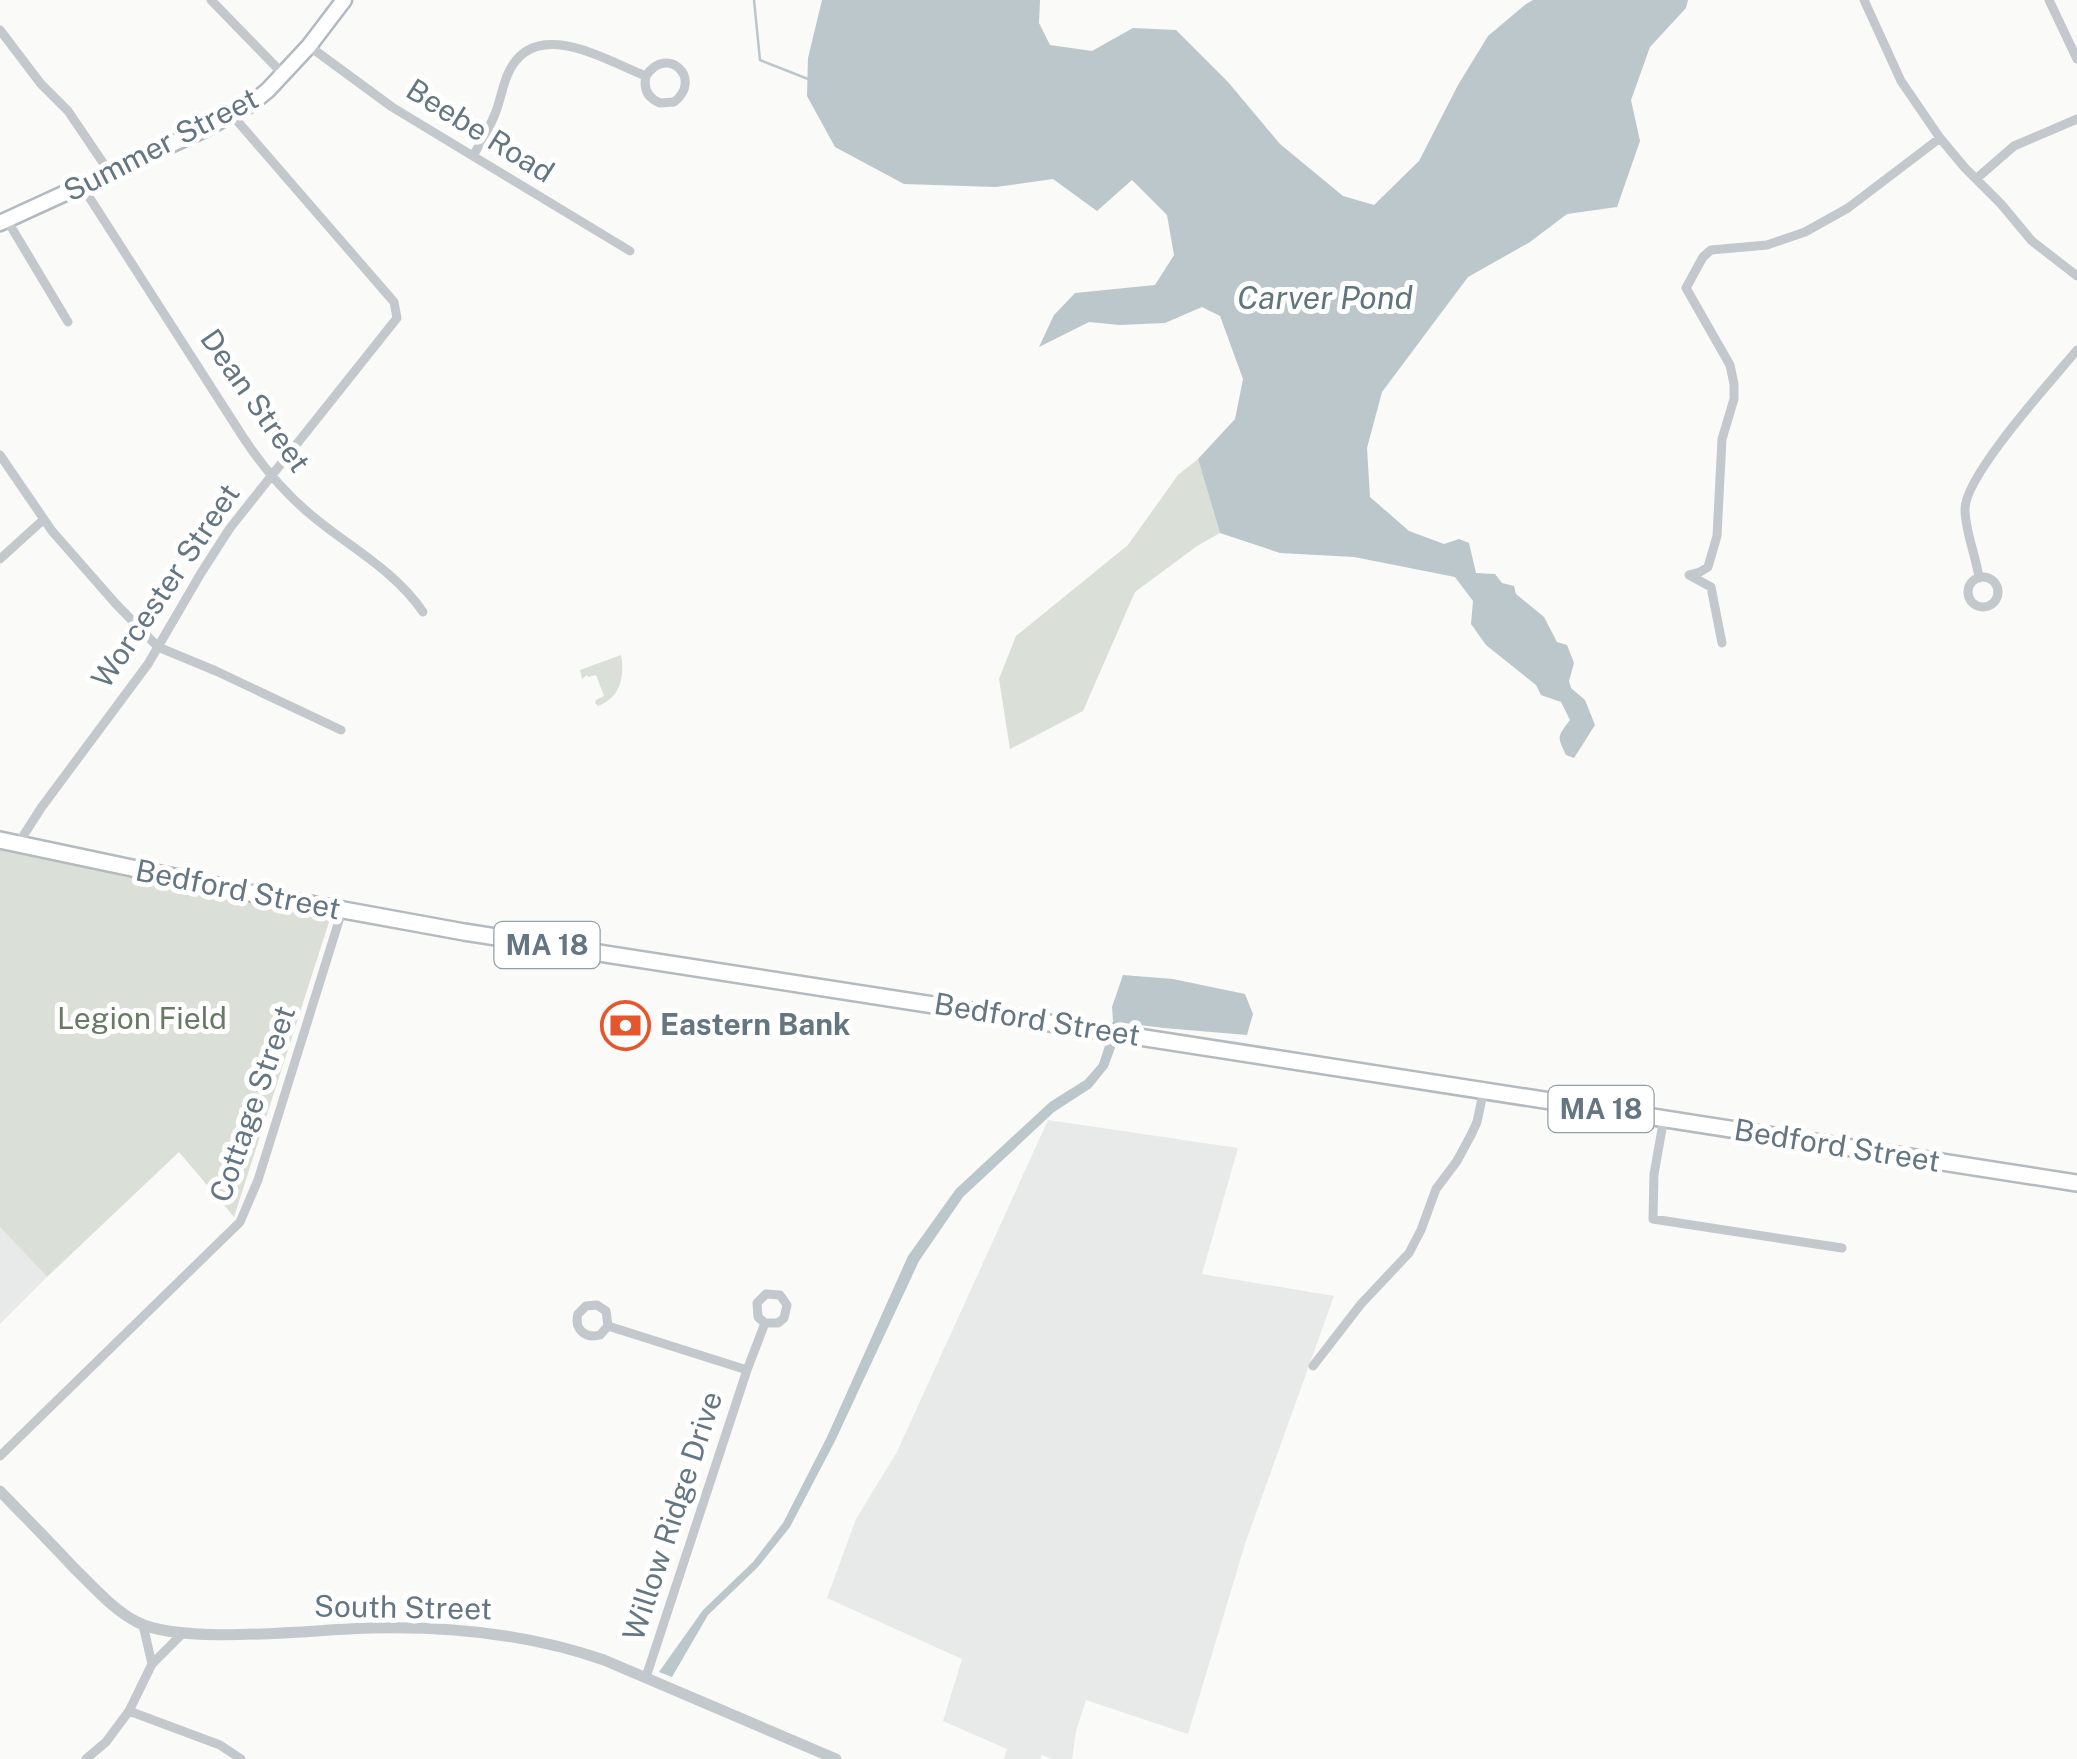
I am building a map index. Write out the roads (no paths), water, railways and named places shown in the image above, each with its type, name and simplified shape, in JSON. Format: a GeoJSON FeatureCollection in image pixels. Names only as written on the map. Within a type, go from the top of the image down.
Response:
{"type":"FeatureCollection","features":[{"type":"Feature","properties":{"kind":"main road","name":"Summer Street"},"geometry":{"type":"LineString","coordinates":[[4,221],[232,115],[260,98],[310,46],[344,0]]}},
{"type":"Feature","properties":{"kind":"main road","name":"Bedford Street"},"geometry":{"type":"LineString","coordinates":[[0,840],[342,910],[580,950],[2077,1183]]}},
{"type":"Feature","properties":{"kind":"street"},"geometry":{"type":"LineString","coordinates":[[211,0],[283,74]]}},
{"type":"Feature","properties":{"kind":"street"},"geometry":{"type":"LineString","coordinates":[[1864,0],[1901,82],[1940,138],[2032,241],[2077,276]]}},
{"type":"Feature","properties":{"kind":"street"},"geometry":{"type":"LineString","coordinates":[[2049,0],[2077,59]]}},
{"type":"Feature","properties":{"kind":"street"},"geometry":{"type":"LineString","coordinates":[[0,30],[41,84],[68,111],[110,173]]}},
{"type":"Feature","properties":{"kind":"street"},"geometry":{"type":"LineString","coordinates":[[473,156],[494,118],[507,74],[534,48],[549,43],[570,46],[646,76]]}},
{"type":"Feature","properties":{"kind":"street","name":"Beebe Road"},"geometry":{"type":"LineString","coordinates":[[310,46],[374,95],[630,251]]}},
{"type":"Feature","properties":{"kind":"street"},"geometry":{"type":"LineString","coordinates":[[673,64],[683,74],[684,92],[674,102],[655,102],[646,90],[646,76],[655,66],[673,64]]}},
{"type":"Feature","properties":{"kind":"street","name":"Worcester Street"},"geometry":{"type":"LineString","coordinates":[[18,844],[158,647],[220,543],[395,322],[394,302],[232,115]]}},
{"type":"Feature","properties":{"kind":"street"},"geometry":{"type":"LineString","coordinates":[[1976,179],[2014,146],[2077,119]]}},
{"type":"Feature","properties":{"kind":"street"},"geometry":{"type":"LineString","coordinates":[[1722,643],[1711,587],[1689,574],[1708,567],[1717,536],[1722,439],[1734,399],[1734,384],[1730,364],[1686,288],[1702,257],[1710,250],[1767,245],[1806,232],[1848,208],[1940,138]]}},
{"type":"Feature","properties":{"kind":"street","name":"Dean Street"},"geometry":{"type":"LineString","coordinates":[[82,186],[271,476],[317,520],[400,582],[423,612]]}},
{"type":"Feature","properties":{"kind":"street"},"geometry":{"type":"LineString","coordinates":[[4,221],[68,322]]}},
{"type":"Feature","properties":{"kind":"street"},"geometry":{"type":"LineString","coordinates":[[1979,578],[1965,512],[1970,488],[2077,350]]}},
{"type":"Feature","properties":{"kind":"street"},"geometry":{"type":"LineString","coordinates":[[0,455],[43,520],[158,647],[341,730]]}},
{"type":"Feature","properties":{"kind":"street"},"geometry":{"type":"LineString","coordinates":[[0,559],[43,520]]}},
{"type":"Feature","properties":{"kind":"street","name":"Cottage Street"},"geometry":{"type":"LineString","coordinates":[[0,1456],[240,1222],[258,1180],[342,910]]}},
{"type":"Feature","properties":{"kind":"street"},"geometry":{"type":"LineString","coordinates":[[1313,1366],[1361,1304],[1409,1253],[1436,1189],[1457,1161],[1477,1122],[1484,1089]]}},
{"type":"Feature","properties":{"kind":"street"},"geometry":{"type":"LineString","coordinates":[[1664,1118],[1654,1174],[1653,1219],[1842,1248]]}},
{"type":"Feature","properties":{"kind":"street","name":"Willow Ridge Drive"},"geometry":{"type":"LineString","coordinates":[[646,1677],[764,1323]]}},
{"type":"Feature","properties":{"kind":"street","name":"Willow Ridge Drive"},"geometry":{"type":"LineString","coordinates":[[608,1326],[746,1370]]}},
{"type":"Feature","properties":{"kind":"street","name":"South Street"},"geometry":{"type":"LineString","coordinates":[[0,1491],[104,1598],[144,1625],[183,1633],[386,1628],[527,1638],[565,1647],[646,1677],[836,1759]]}},
{"type":"Feature","properties":{"kind":"street"},"geometry":{"type":"LineString","coordinates":[[144,1625],[152,1664]]}},
{"type":"Feature","properties":{"kind":"street"},"geometry":{"type":"LineString","coordinates":[[86,1759],[106,1742],[129,1711],[152,1664],[183,1633]]}},
{"type":"Feature","properties":{"kind":"street"},"geometry":{"type":"LineString","coordinates":[[129,1711],[220,1745],[241,1759]]}},
{"type":"Feature","properties":{"kind":"water","name":"Carver Pond"},"geometry":{"type":"Polygon","coordinates":[[[822,0],[1040,0],[1039,23],[1050,45],[1092,51],[1133,28],[1176,30],[1228,82],[1280,144],[1343,196],[1374,205],[1419,161],[1488,36],[1526,4],[1533,0],[1688,0],[1686,8],[1650,47],[1631,100],[1640,141],[1617,207],[1567,214],[1530,242],[1468,277],[1382,392],[1367,448],[1370,497],[1409,531],[1444,544],[1459,539],[1469,543],[1476,573],[1495,574],[1502,583],[1514,586],[1516,594],[1544,617],[1557,642],[1567,645],[1574,663],[1571,688],[1585,700],[1595,725],[1574,758],[1566,755],[1560,740],[1570,720],[1561,702],[1541,695],[1536,685],[1486,645],[1471,624],[1473,601],[1455,577],[1354,557],[1280,553],[1220,533],[1198,459],[1235,419],[1243,379],[1220,316],[1202,307],[1165,323],[1089,322],[1039,347],[1054,315],[1075,293],[1155,285],[1174,255],[1167,215],[1132,180],[1097,211],[1053,179],[996,187],[904,184],[835,147],[807,96],[808,58],[822,0]]]}},
{"type":"Feature","properties":{"kind":"water"},"geometry":{"type":"Polygon","coordinates":[[[1123,975],[1173,979],[1245,994],[1253,1014],[1247,1035],[1124,1023],[1108,1067],[1091,1088],[1054,1112],[963,1197],[919,1261],[790,1527],[758,1567],[708,1615],[672,1677],[659,1672],[703,1610],[753,1562],[783,1523],[827,1437],[908,1256],[956,1189],[1050,1102],[1085,1080],[1099,1064],[1123,975]]]}},
{"type":"Feature","properties":{"kind":"waterway"},"geometry":{"type":"LineString","coordinates":[[754,0],[760,60],[808,79]]}},
{"type":"Feature","properties":{"kind":"place","name":"Eastern Bank"},"geometry":{"type":"Point","coordinates":[625,1025]}},
{"type":"Feature","properties":{"kind":"park label","name":"Legion Field"},"geometry":{"type":"Point","coordinates":[142,1019]}}]}
